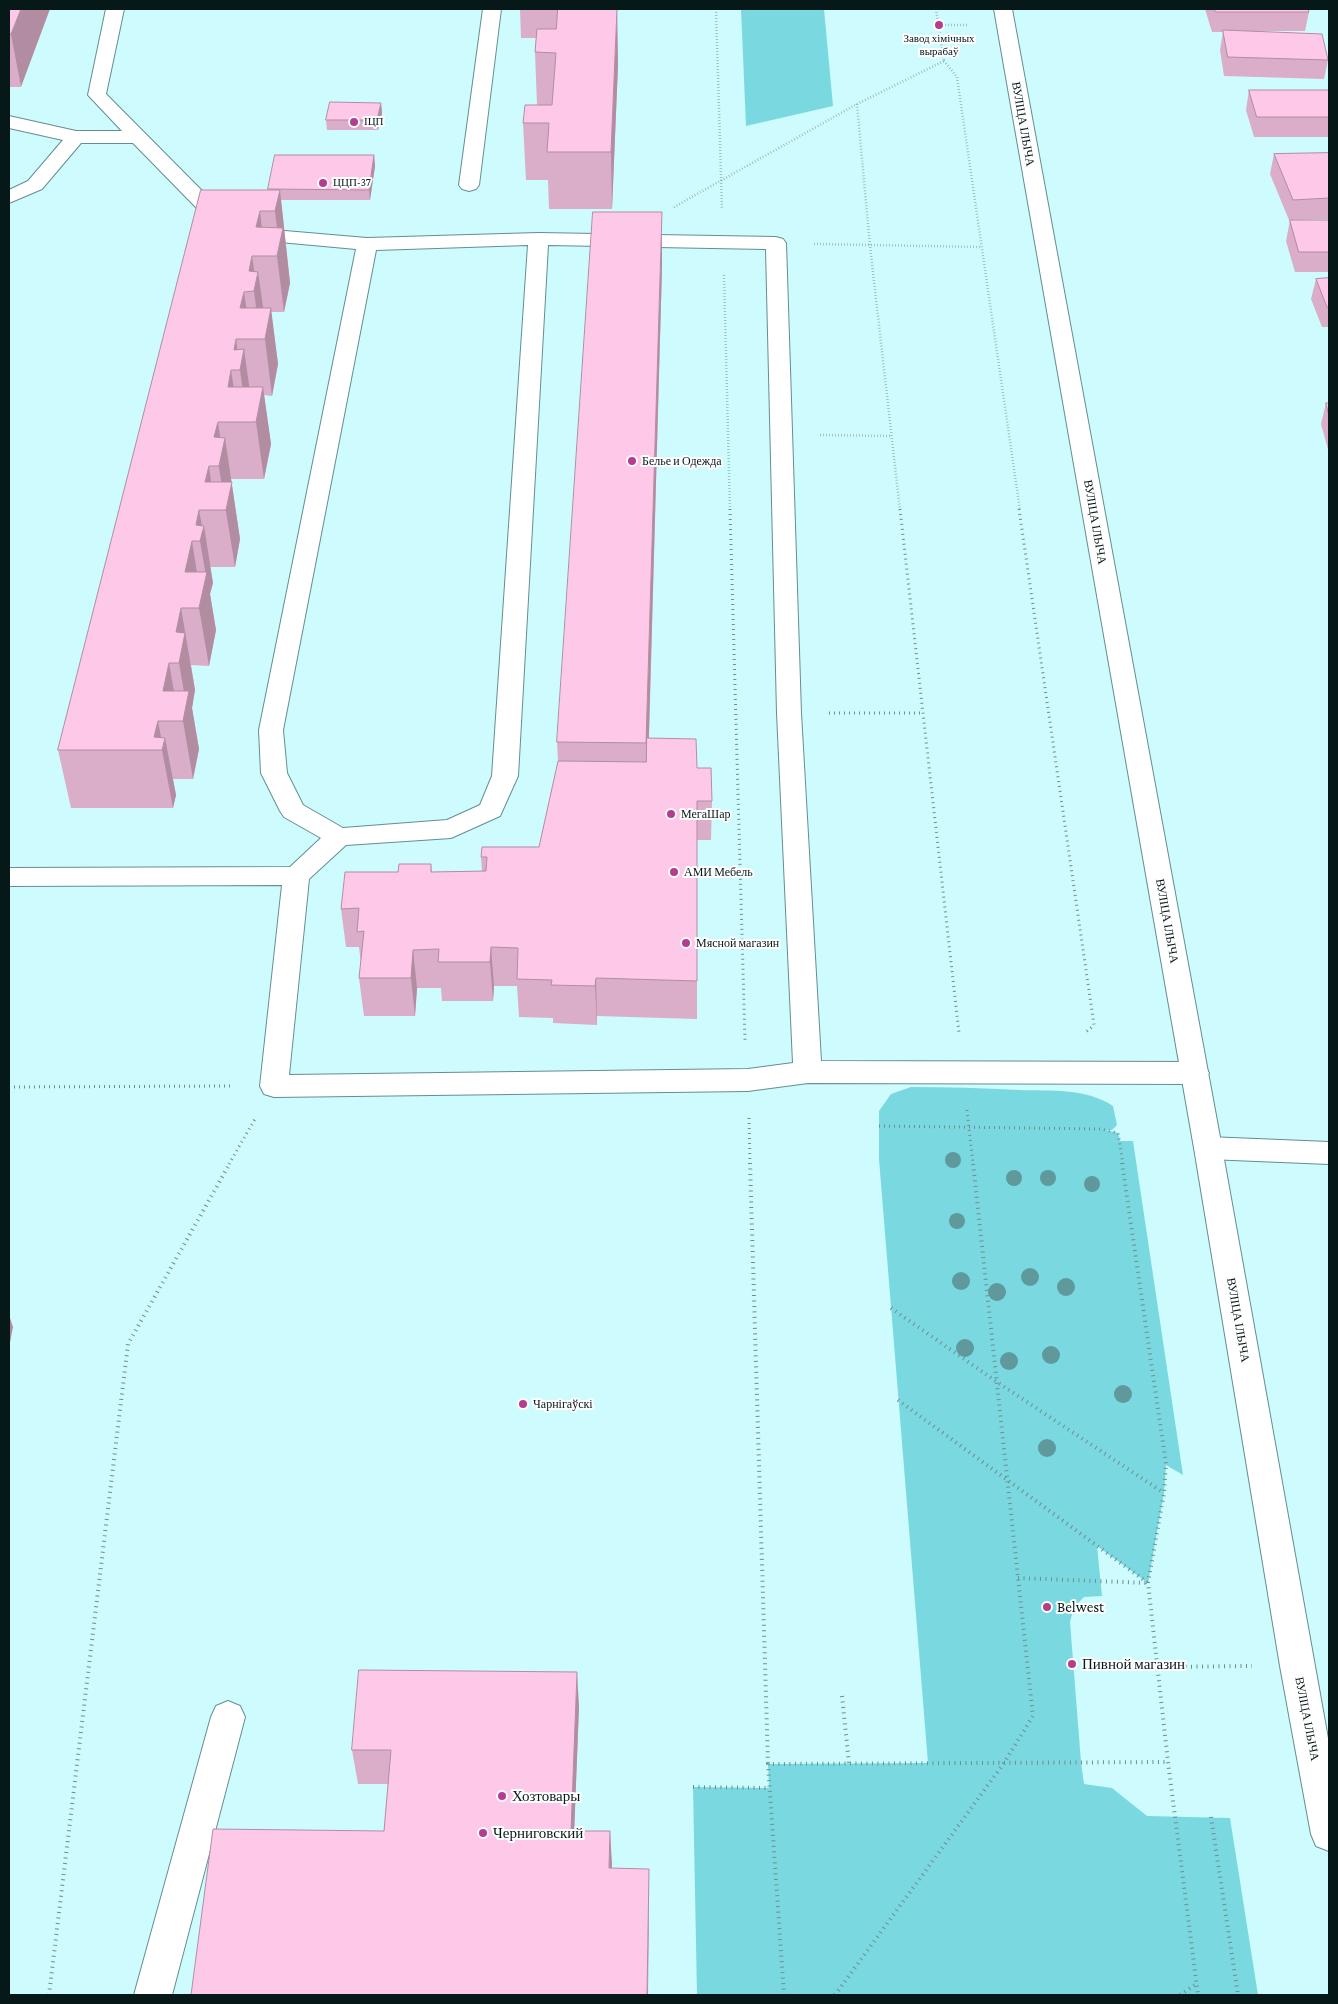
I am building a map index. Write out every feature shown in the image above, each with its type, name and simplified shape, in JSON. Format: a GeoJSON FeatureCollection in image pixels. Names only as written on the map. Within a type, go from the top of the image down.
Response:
{"type":"FeatureCollection","features":[{"type":"Feature","properties":{"kind":"main road"},"geometry":{"type":"LineString","coordinates":[[115,9],[97,95],[232,233],[367,244],[538,238],[776,243],[789,713],[808,1072]]}},
{"type":"Feature","properties":{"kind":"main road"},"geometry":{"type":"LineString","coordinates":[[468,185],[492,9]]}},
{"type":"Feature","properties":{"kind":"main road","name":"ВУЛІЦА ІЛЬІЧА"},"geometry":{"type":"LineString","coordinates":[[1002,9],[1195,1073],[1297,1666],[1329,1834]]}},
{"type":"Feature","properties":{"kind":"main road"},"geometry":{"type":"LineString","coordinates":[[9,122],[76,137],[138,137]]}},
{"type":"Feature","properties":{"kind":"main road"},"geometry":{"type":"LineString","coordinates":[[9,196],[36,185],[76,137]]}},
{"type":"Feature","properties":{"kind":"main road"},"geometry":{"type":"LineString","coordinates":[[367,244],[271,730],[274,773],[292,811],[339,837],[451,830],[490,810],[505,776],[538,238]]}},
{"type":"Feature","properties":{"kind":"main road"},"geometry":{"type":"LineString","coordinates":[[339,837],[296,876],[274,1086],[748,1080],[808,1072],[1195,1073]]}},
{"type":"Feature","properties":{"kind":"main road"},"geometry":{"type":"LineString","coordinates":[[9,877],[296,876]]}},
{"type":"Feature","properties":{"kind":"main road"},"geometry":{"type":"LineString","coordinates":[[1208,1148],[1329,1153]]}},
{"type":"Feature","properties":{"kind":"main road"},"geometry":{"type":"LineString","coordinates":[[153,1995],[228,1717]]}},
{"type":"Feature","properties":{"kind":"path"},"geometry":{"type":"LineString","coordinates":[[716,9],[748,1080]]}},
{"type":"Feature","properties":{"kind":"path"},"geometry":{"type":"LineString","coordinates":[[936,9],[944,61],[957,77],[1094,1025],[1082,1036]]}},
{"type":"Feature","properties":{"kind":"path"},"geometry":{"type":"LineString","coordinates":[[671,208],[857,104],[944,61]]}},
{"type":"Feature","properties":{"kind":"path"},"geometry":{"type":"LineString","coordinates":[[857,104],[870,246],[959,1037]]}},
{"type":"Feature","properties":{"kind":"path"},"geometry":{"type":"LineString","coordinates":[[776,243],[981,247]]}},
{"type":"Feature","properties":{"kind":"path"},"geometry":{"type":"LineString","coordinates":[[781,435],[892,436]]}},
{"type":"Feature","properties":{"kind":"path"},"geometry":{"type":"LineString","coordinates":[[789,713],[923,713]]}},
{"type":"Feature","properties":{"kind":"path"},"geometry":{"type":"LineString","coordinates":[[9,1087],[274,1086],[128,1344],[49,1995]]}},
{"type":"Feature","properties":{"kind":"path"},"geometry":{"type":"LineString","coordinates":[[835,1995],[1004,1763],[1033,1716],[966,1104]]}},
{"type":"Feature","properties":{"kind":"path"},"geometry":{"type":"LineString","coordinates":[[741,1114],[749,1114],[768,1764],[784,1995]]}},
{"type":"Feature","properties":{"kind":"path"},"geometry":{"type":"LineString","coordinates":[[879,1126],[969,1129],[1101,1129],[1118,1133],[1166,1464],[1164,1493],[1148,1583],[1168,1762],[1198,1995]]}},
{"type":"Feature","properties":{"kind":"path"},"geometry":{"type":"LineString","coordinates":[[891,1308],[997,1382],[1164,1493]]}},
{"type":"Feature","properties":{"kind":"path"},"geometry":{"type":"LineString","coordinates":[[898,1400],[1148,1583]]}},
{"type":"Feature","properties":{"kind":"path"},"geometry":{"type":"LineString","coordinates":[[1018,1578],[1148,1583]]}},
{"type":"Feature","properties":{"kind":"path"},"geometry":{"type":"LineString","coordinates":[[1158,1667],[1297,1666]]}},
{"type":"Feature","properties":{"kind":"path"},"geometry":{"type":"LineString","coordinates":[[842,1696],[849,1764]]}},
{"type":"Feature","properties":{"kind":"path"},"geometry":{"type":"LineString","coordinates":[[768,1764],[1168,1762]]}},
{"type":"Feature","properties":{"kind":"path"},"geometry":{"type":"LineString","coordinates":[[693,1787],[769,1788]]}},
{"type":"Feature","properties":{"kind":"path"},"geometry":{"type":"LineString","coordinates":[[1211,1817],[1238,1995]]}},
{"type":"Feature","properties":{"kind":"path"},"geometry":{"type":"LineString","coordinates":[[1180,1995],[1196,1984]]}},
{"type":"Feature","properties":{"kind":"shaded area"},"geometry":{"type":"Polygon","coordinates":[[[741,9],[824,9],[833,106],[746,126],[741,9]]]}},
{"type":"Feature","properties":{"kind":"shaded area"},"geometry":{"type":"Polygon","coordinates":[[[911,1087],[1080,1093],[1103,1100],[1113,1106],[1117,1125],[1112,1130],[1106,1130],[1118,1133],[1120,1141],[1133,1141],[1183,1475],[1166,1465],[1164,1493],[1148,1583],[1097,1546],[1102,1596],[1084,1597],[1074,1607],[1070,1622],[1084,1784],[1112,1788],[1147,1816],[1230,1818],[1258,1995],[697,1995],[693,1787],[769,1788],[768,1764],[928,1763],[879,1159],[879,1111],[891,1094],[911,1087]]]}},
{"type":"Feature","properties":{"kind":"building"},"geometry":{"type":"Polygon","coordinates":[[[9,9],[21,9],[11,34],[9,34],[9,9]]]}},
{"type":"Feature","properties":{"kind":"building"},"geometry":{"type":"Polygon","coordinates":[[[558,9],[617,9],[611,152],[547,152],[549,123],[523,123],[525,105],[552,105],[556,53],[535,52],[537,29],[556,29],[558,9]]]}},
{"type":"Feature","properties":{"kind":"building"},"geometry":{"type":"Polygon","coordinates":[[[1214,9],[1308,9],[1309,12],[1216,12],[1214,9]]]}},
{"type":"Feature","properties":{"kind":"building"},"geometry":{"type":"Polygon","coordinates":[[[1223,30],[1322,34],[1328,60],[1228,57],[1223,30]]]}},
{"type":"Feature","properties":{"kind":"building"},"geometry":{"type":"Polygon","coordinates":[[[1249,90],[1329,90],[1329,117],[1257,117],[1249,90]]]}},
{"type":"Feature","properties":{"kind":"building"},"geometry":{"type":"Polygon","coordinates":[[[330,102],[381,103],[377,120],[326,120],[330,102]]]}},
{"type":"Feature","properties":{"kind":"building"},"geometry":{"type":"Polygon","coordinates":[[[1329,153],[1329,198],[1293,200],[1274,154],[1329,153]]]}},
{"type":"Feature","properties":{"kind":"building","name":"ЦЦП-37"},"geometry":{"type":"Polygon","coordinates":[[[275,155],[374,155],[369,190],[268,189],[275,155]]]}},
{"type":"Feature","properties":{"kind":"building"},"geometry":{"type":"Polygon","coordinates":[[[201,190],[280,190],[275,211],[260,211],[256,227],[283,228],[277,256],[252,256],[249,271],[258,272],[254,291],[244,292],[240,308],[271,308],[265,339],[236,339],[234,350],[244,349],[240,370],[231,370],[228,387],[263,387],[256,422],[218,422],[214,437],[225,438],[219,466],[209,466],[205,482],[232,482],[226,510],[199,510],[196,525],[204,526],[200,541],[192,541],[185,572],[207,572],[199,608],[181,608],[176,632],[185,633],[179,663],[169,663],[163,691],[189,691],[183,721],[158,721],[154,737],[165,738],[162,750],[58,750],[201,190]]]}},
{"type":"Feature","properties":{"kind":"building"},"geometry":{"type":"Polygon","coordinates":[[[593,212],[662,212],[646,743],[557,742],[593,212]]]}},
{"type":"Feature","properties":{"kind":"building"},"geometry":{"type":"Polygon","coordinates":[[[1290,220],[1329,220],[1329,252],[1299,252],[1290,220]]]}},
{"type":"Feature","properties":{"kind":"building"},"geometry":{"type":"Polygon","coordinates":[[[1329,278],[1329,307],[1327,307],[1316,279],[1329,278]]]}},
{"type":"Feature","properties":{"kind":"building"},"geometry":{"type":"Polygon","coordinates":[[[1326,403],[1329,403],[1329,415],[1326,403]]]}},
{"type":"Feature","properties":{"kind":"building"},"geometry":{"type":"Polygon","coordinates":[[[647,738],[696,739],[697,768],[711,768],[712,801],[697,801],[697,981],[596,978],[595,986],[551,985],[552,980],[517,979],[518,948],[491,947],[490,962],[438,962],[439,949],[413,950],[411,978],[359,978],[364,931],[357,932],[359,908],[341,909],[345,872],[398,872],[399,864],[431,864],[431,872],[486,871],[487,857],[481,857],[482,847],[539,847],[558,761],[646,762],[647,738]]]}},
{"type":"Feature","properties":{"kind":"building","name":"Черниговский"},"geometry":{"type":"Polygon","coordinates":[[[359,1670],[577,1672],[571,1831],[610,1831],[609,1868],[649,1869],[647,1995],[191,1995],[213,1829],[384,1831],[391,1750],[352,1750],[359,1670]]]}},
{"type":"Feature","properties":{"kind":"place","name":"Завод хімічных вырабаў"},"geometry":{"type":"Point","coordinates":[939,25]}},
{"type":"Feature","properties":{"kind":"place","name":"ІЦП"},"geometry":{"type":"Point","coordinates":[354,122]}},
{"type":"Feature","properties":{"kind":"place","name":"ЦЦП-37"},"geometry":{"type":"Point","coordinates":[323,183]}},
{"type":"Feature","properties":{"kind":"place","name":"Белье и Одежда"},"geometry":{"type":"Point","coordinates":[632,461]}},
{"type":"Feature","properties":{"kind":"place","name":"МегаШар"},"geometry":{"type":"Point","coordinates":[671,814]}},
{"type":"Feature","properties":{"kind":"place","name":"АМИ Мебель"},"geometry":{"type":"Point","coordinates":[674,872]}},
{"type":"Feature","properties":{"kind":"place","name":"Мясной магазин"},"geometry":{"type":"Point","coordinates":[686,943]}},
{"type":"Feature","properties":{"kind":"place","name":"Чарнігаўскі"},"geometry":{"type":"Point","coordinates":[523,1404]}},
{"type":"Feature","properties":{"kind":"place","name":"Belwest"},"geometry":{"type":"Point","coordinates":[1047,1607]}},
{"type":"Feature","properties":{"kind":"place","name":"Пивной магазин"},"geometry":{"type":"Point","coordinates":[1072,1664]}},
{"type":"Feature","properties":{"kind":"place","name":"Хозтовары"},"geometry":{"type":"Point","coordinates":[502,1796]}},
{"type":"Feature","properties":{"kind":"place","name":"Черниговский"},"geometry":{"type":"Point","coordinates":[483,1833]}}]}
